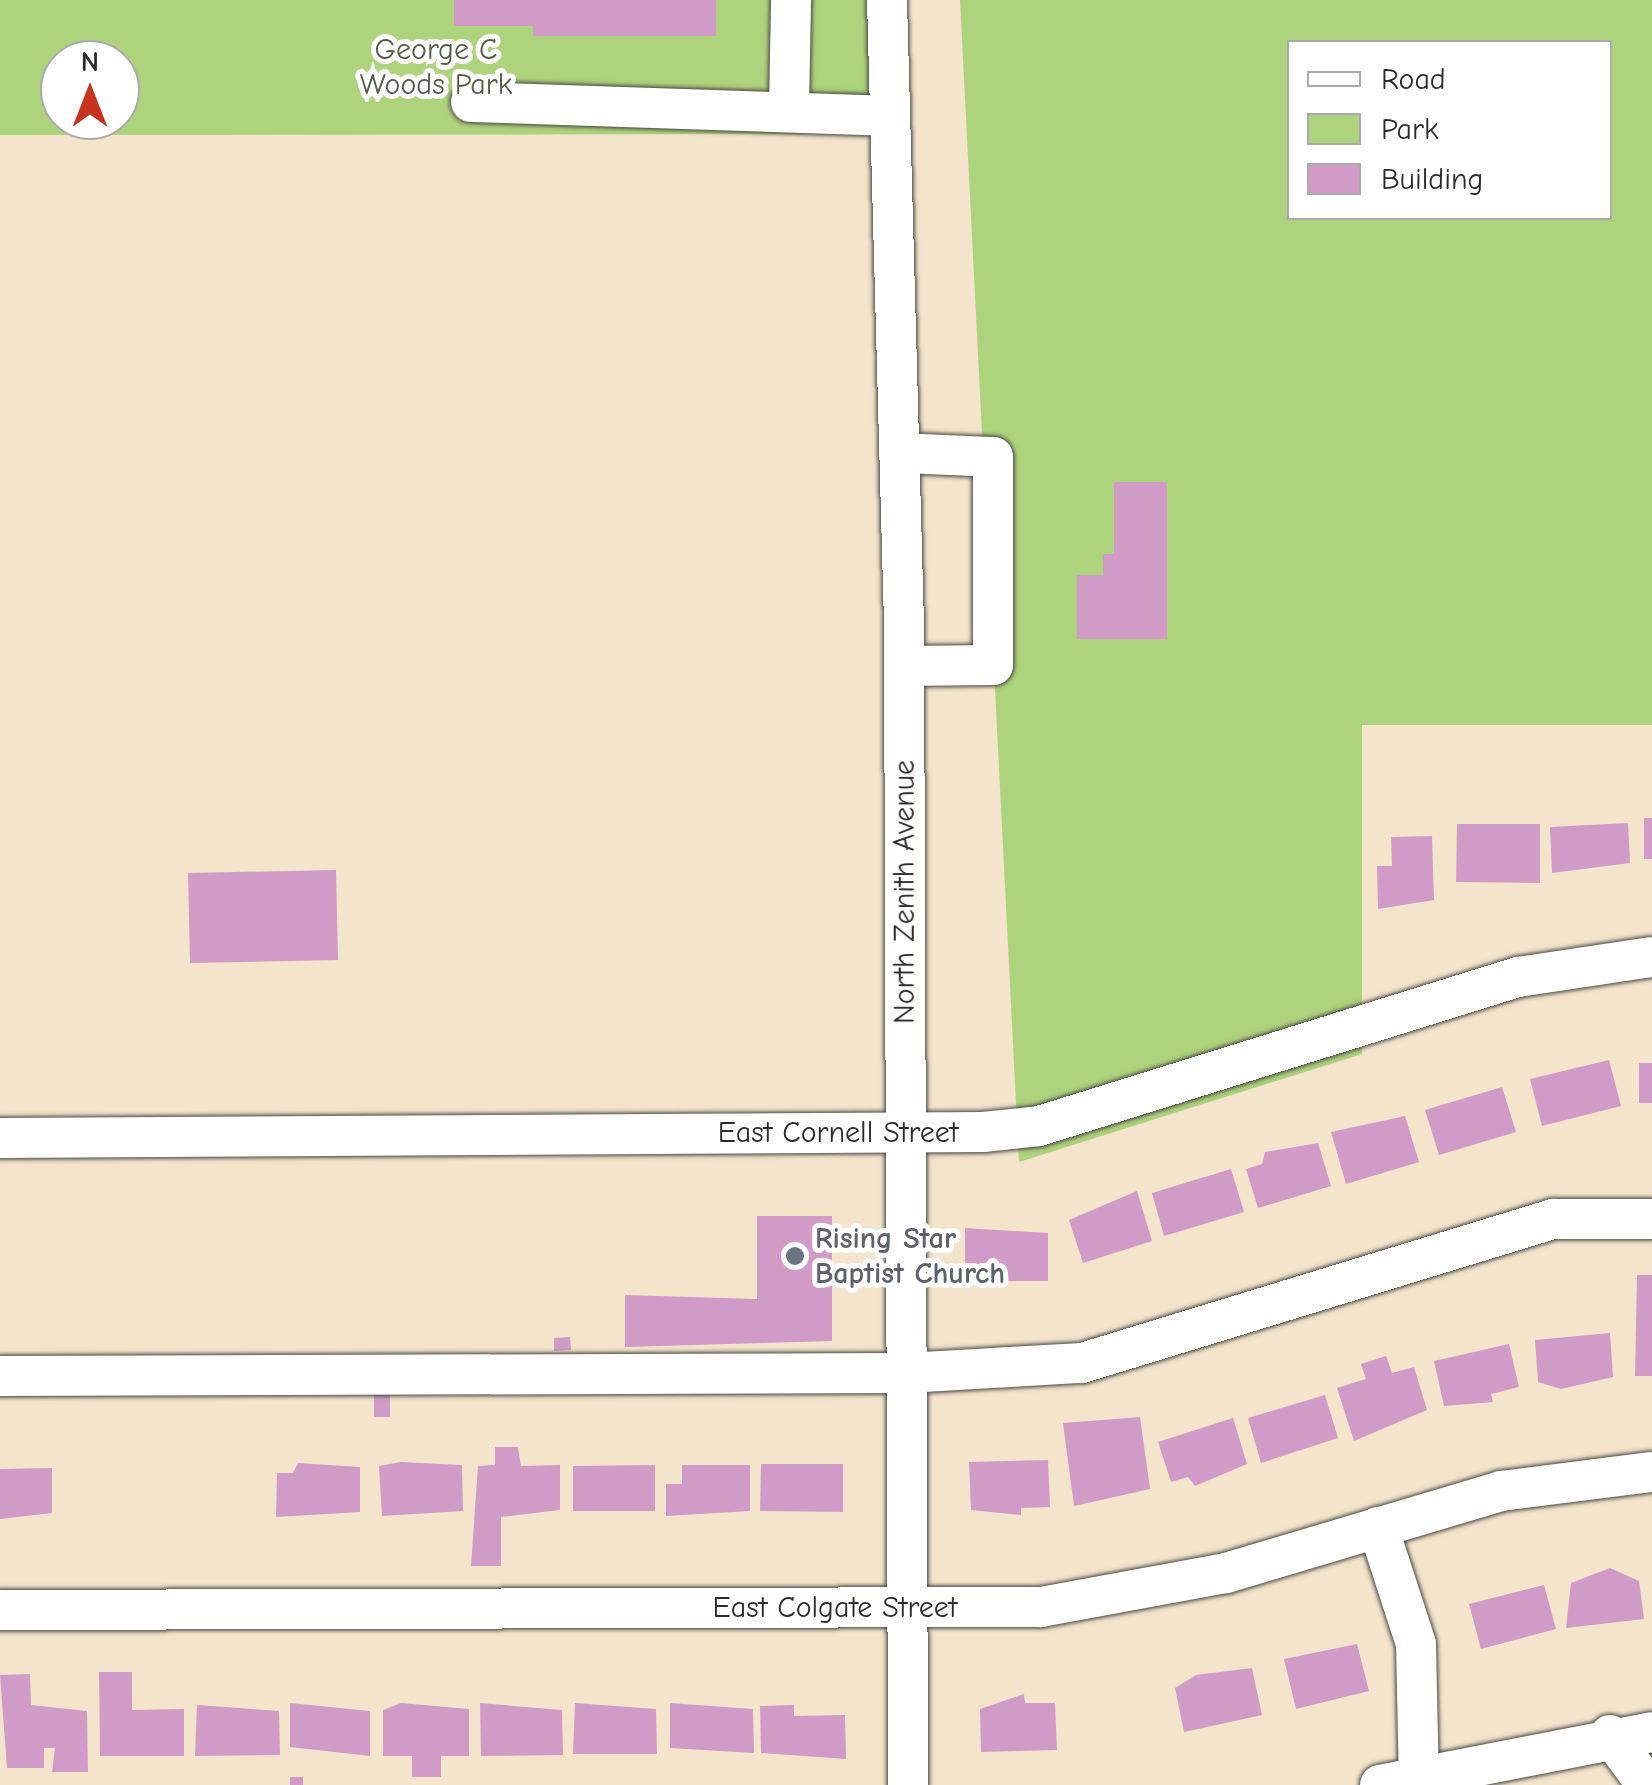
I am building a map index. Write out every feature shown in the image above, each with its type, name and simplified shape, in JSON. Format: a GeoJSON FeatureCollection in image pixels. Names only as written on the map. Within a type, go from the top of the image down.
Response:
{"type":"FeatureCollection","features":[{"type":"Feature","properties":{"kind":"street"},"geometry":{"type":"LineString","coordinates":[[789,108],[791,0]]}},
{"type":"Feature","properties":{"kind":"street","name":"North Zenith Avenue"},"geometry":{"type":"LineString","coordinates":[[886,0],[904,666],[908,1785]]}},
{"type":"Feature","properties":{"kind":"street"},"geometry":{"type":"LineString","coordinates":[[471,102],[789,108],[888,116]]}},
{"type":"Feature","properties":{"kind":"street"},"geometry":{"type":"LineString","coordinates":[[901,453],[992,457],[992,665],[904,666]]}},
{"type":"Feature","properties":{"kind":"street","name":"East Cornell Street"},"geometry":{"type":"LineString","coordinates":[[0,1138],[905,1132],[1039,1126],[1518,977],[1652,957]]}},
{"type":"Feature","properties":{"kind":"street"},"geometry":{"type":"LineString","coordinates":[[0,1376],[906,1373],[1082,1362],[1553,1219],[1652,1218]]}},
{"type":"Feature","properties":{"kind":"street","name":"East Colgate Street"},"geometry":{"type":"LineString","coordinates":[[0,1610],[1040,1607],[1143,1593],[1557,1478],[1652,1472]]}},
{"type":"Feature","properties":{"kind":"street"},"geometry":{"type":"LineString","coordinates":[[1378,1527],[1416,1644],[1406,1782],[1610,1736],[1652,1732]]}},
{"type":"Feature","properties":{"kind":"street"},"geometry":{"type":"LineString","coordinates":[[1610,1736],[1646,1785]]}},
{"type":"Feature","properties":{"kind":"green space","name":"George C Woods Park"},"geometry":{"type":"Polygon","coordinates":[[[0,0],[871,0],[872,134],[140,135],[140,40],[40,40],[40,135],[0,135],[0,0]]]}},
{"type":"Feature","properties":{"kind":"green space"},"geometry":{"type":"Polygon","coordinates":[[[960,0],[1652,0],[1652,725],[1362,725],[1362,1054],[1019,1162],[960,0]]]}},
{"type":"Feature","properties":{"kind":"building"},"geometry":{"type":"Polygon","coordinates":[[[454,0],[716,0],[716,36],[533,36],[533,26],[454,26],[454,0]]]}},
{"type":"Feature","properties":{"kind":"building"},"geometry":{"type":"Polygon","coordinates":[[[1114,482],[1167,482],[1167,639],[1077,639],[1077,575],[1103,575],[1103,554],[1114,554],[1114,482]]]}},
{"type":"Feature","properties":{"kind":"building"},"geometry":{"type":"Polygon","coordinates":[[[1644,818],[1652,818],[1652,859],[1644,859],[1644,818]]]}},
{"type":"Feature","properties":{"kind":"building"},"geometry":{"type":"Polygon","coordinates":[[[1628,823],[1630,863],[1552,873],[1550,827],[1628,823]]]}},
{"type":"Feature","properties":{"kind":"building"},"geometry":{"type":"Polygon","coordinates":[[[1457,824],[1540,824],[1540,883],[1456,882],[1457,824]]]}},
{"type":"Feature","properties":{"kind":"building"},"geometry":{"type":"Polygon","coordinates":[[[1432,836],[1434,900],[1378,909],[1377,866],[1392,866],[1391,837],[1432,836]]]}},
{"type":"Feature","properties":{"kind":"building"},"geometry":{"type":"Polygon","coordinates":[[[336,870],[338,960],[190,963],[188,873],[336,870]]]}},
{"type":"Feature","properties":{"kind":"building"},"geometry":{"type":"Polygon","coordinates":[[[1609,1060],[1621,1106],[1542,1126],[1530,1079],[1609,1060]]]}},
{"type":"Feature","properties":{"kind":"building"},"geometry":{"type":"Polygon","coordinates":[[[1639,1063],[1652,1063],[1652,1103],[1639,1103],[1639,1063]]]}},
{"type":"Feature","properties":{"kind":"building"},"geometry":{"type":"Polygon","coordinates":[[[1502,1087],[1516,1132],[1439,1155],[1425,1110],[1502,1087]]]}},
{"type":"Feature","properties":{"kind":"building"},"geometry":{"type":"Polygon","coordinates":[[[1405,1116],[1419,1162],[1346,1184],[1331,1132],[1405,1116]]]}},
{"type":"Feature","properties":{"kind":"building"},"geometry":{"type":"Polygon","coordinates":[[[1318,1143],[1331,1186],[1258,1208],[1246,1169],[1262,1164],[1265,1152],[1318,1143]]]}},
{"type":"Feature","properties":{"kind":"building"},"geometry":{"type":"Polygon","coordinates":[[[1231,1169],[1244,1212],[1164,1236],[1152,1193],[1231,1169]]]}},
{"type":"Feature","properties":{"kind":"building"},"geometry":{"type":"Polygon","coordinates":[[[1137,1191],[1152,1241],[1083,1263],[1069,1220],[1137,1191]]]}},
{"type":"Feature","properties":{"kind":"building","name":"Rising Star Baptist Church"},"geometry":{"type":"Polygon","coordinates":[[[757,1216],[832,1216],[832,1341],[625,1347],[625,1295],[757,1299],[757,1216]]]}},
{"type":"Feature","properties":{"kind":"building"},"geometry":{"type":"Polygon","coordinates":[[[965,1228],[1048,1233],[1048,1281],[965,1281],[965,1228]]]}},
{"type":"Feature","properties":{"kind":"building"},"geometry":{"type":"Polygon","coordinates":[[[1637,1275],[1652,1275],[1652,1376],[1635,1376],[1637,1275]]]}},
{"type":"Feature","properties":{"kind":"building"},"geometry":{"type":"Polygon","coordinates":[[[1610,1333],[1613,1377],[1561,1389],[1538,1382],[1535,1340],[1610,1333]]]}},
{"type":"Feature","properties":{"kind":"building"},"geometry":{"type":"Polygon","coordinates":[[[570,1337],[571,1350],[554,1351],[554,1338],[570,1337]]]}},
{"type":"Feature","properties":{"kind":"building"},"geometry":{"type":"Polygon","coordinates":[[[1509,1344],[1519,1387],[1491,1394],[1493,1402],[1444,1406],[1434,1361],[1509,1344]]]}},
{"type":"Feature","properties":{"kind":"building"},"geometry":{"type":"Polygon","coordinates":[[[1386,1356],[1392,1373],[1414,1367],[1427,1410],[1354,1441],[1337,1388],[1366,1379],[1361,1364],[1386,1356]]]}},
{"type":"Feature","properties":{"kind":"building"},"geometry":{"type":"Polygon","coordinates":[[[374,1395],[390,1395],[390,1417],[374,1417],[374,1395]]]}},
{"type":"Feature","properties":{"kind":"building"},"geometry":{"type":"Polygon","coordinates":[[[1325,1395],[1338,1438],[1261,1463],[1248,1418],[1325,1395]]]}},
{"type":"Feature","properties":{"kind":"building"},"geometry":{"type":"Polygon","coordinates":[[[1140,1417],[1150,1489],[1074,1506],[1063,1423],[1140,1417]]]}},
{"type":"Feature","properties":{"kind":"building"},"geometry":{"type":"Polygon","coordinates":[[[1233,1418],[1247,1464],[1195,1486],[1188,1477],[1171,1482],[1158,1442],[1233,1418]]]}},
{"type":"Feature","properties":{"kind":"building"},"geometry":{"type":"Polygon","coordinates":[[[495,1447],[518,1447],[521,1466],[560,1465],[560,1510],[501,1517],[501,1566],[471,1566],[478,1466],[495,1465],[495,1447]]]}},
{"type":"Feature","properties":{"kind":"building"},"geometry":{"type":"Polygon","coordinates":[[[1048,1460],[1050,1507],[1021,1508],[1021,1515],[971,1510],[969,1462],[1048,1460]]]}},
{"type":"Feature","properties":{"kind":"building"},"geometry":{"type":"Polygon","coordinates":[[[401,1462],[462,1465],[463,1511],[382,1516],[379,1466],[401,1462]]]}},
{"type":"Feature","properties":{"kind":"building"},"geometry":{"type":"Polygon","coordinates":[[[298,1463],[360,1467],[360,1512],[276,1517],[277,1473],[293,1473],[298,1463]]]}},
{"type":"Feature","properties":{"kind":"building"},"geometry":{"type":"Polygon","coordinates":[[[761,1464],[843,1464],[843,1512],[760,1511],[761,1464]]]}},
{"type":"Feature","properties":{"kind":"building"},"geometry":{"type":"Polygon","coordinates":[[[655,1465],[655,1511],[573,1511],[573,1466],[655,1465]]]}},
{"type":"Feature","properties":{"kind":"building"},"geometry":{"type":"Polygon","coordinates":[[[682,1465],[750,1465],[750,1511],[666,1516],[666,1484],[682,1484],[682,1465]]]}},
{"type":"Feature","properties":{"kind":"building"},"geometry":{"type":"Polygon","coordinates":[[[52,1468],[52,1513],[0,1519],[0,1469],[52,1468]]]}},
{"type":"Feature","properties":{"kind":"building"},"geometry":{"type":"Polygon","coordinates":[[[1610,1568],[1639,1581],[1644,1619],[1566,1628],[1571,1583],[1610,1568]]]}},
{"type":"Feature","properties":{"kind":"building"},"geometry":{"type":"Polygon","coordinates":[[[1544,1585],[1556,1629],[1481,1649],[1469,1604],[1544,1585]]]}},
{"type":"Feature","properties":{"kind":"building"},"geometry":{"type":"Polygon","coordinates":[[[1357,1644],[1369,1691],[1296,1709],[1284,1659],[1357,1644]]]}},
{"type":"Feature","properties":{"kind":"building"},"geometry":{"type":"Polygon","coordinates":[[[1252,1668],[1262,1715],[1184,1732],[1175,1688],[1196,1675],[1252,1668]]]}},
{"type":"Feature","properties":{"kind":"building"},"geometry":{"type":"Polygon","coordinates":[[[99,1672],[132,1672],[132,1710],[184,1709],[184,1756],[100,1756],[99,1672]]]}},
{"type":"Feature","properties":{"kind":"building"},"geometry":{"type":"Polygon","coordinates":[[[30,1674],[31,1705],[87,1711],[88,1772],[52,1772],[55,1748],[44,1748],[44,1768],[7,1768],[0,1675],[30,1674]]]}},
{"type":"Feature","properties":{"kind":"building"},"geometry":{"type":"Polygon","coordinates":[[[1024,1694],[1025,1703],[1055,1703],[1057,1750],[981,1752],[980,1709],[1024,1694]]]}},
{"type":"Feature","properties":{"kind":"building"},"geometry":{"type":"Polygon","coordinates":[[[290,1703],[370,1711],[370,1756],[290,1747],[290,1703]]]}},
{"type":"Feature","properties":{"kind":"building"},"geometry":{"type":"Polygon","coordinates":[[[401,1703],[469,1709],[469,1756],[441,1756],[441,1777],[412,1777],[412,1756],[383,1756],[383,1710],[401,1703]]]}},
{"type":"Feature","properties":{"kind":"building"},"geometry":{"type":"Polygon","coordinates":[[[480,1703],[562,1710],[563,1755],[481,1756],[480,1703]]]}},
{"type":"Feature","properties":{"kind":"building"},"geometry":{"type":"Polygon","coordinates":[[[575,1703],[656,1709],[657,1754],[573,1754],[575,1703]]]}},
{"type":"Feature","properties":{"kind":"building"},"geometry":{"type":"Polygon","coordinates":[[[670,1703],[753,1709],[754,1753],[670,1748],[670,1703]]]}},
{"type":"Feature","properties":{"kind":"building"},"geometry":{"type":"Polygon","coordinates":[[[197,1705],[279,1711],[280,1755],[195,1756],[197,1705]]]}},
{"type":"Feature","properties":{"kind":"building"},"geometry":{"type":"Polygon","coordinates":[[[794,1705],[794,1716],[845,1715],[846,1759],[761,1753],[760,1706],[794,1705]]]}},
{"type":"Feature","properties":{"kind":"building"},"geometry":{"type":"Polygon","coordinates":[[[290,1777],[303,1777],[303,1785],[290,1785],[290,1777]]]}},
{"type":"Feature","properties":{"kind":"place","name":"Rising Star Baptist Church"},"geometry":{"type":"Point","coordinates":[795,1256]}}]}
